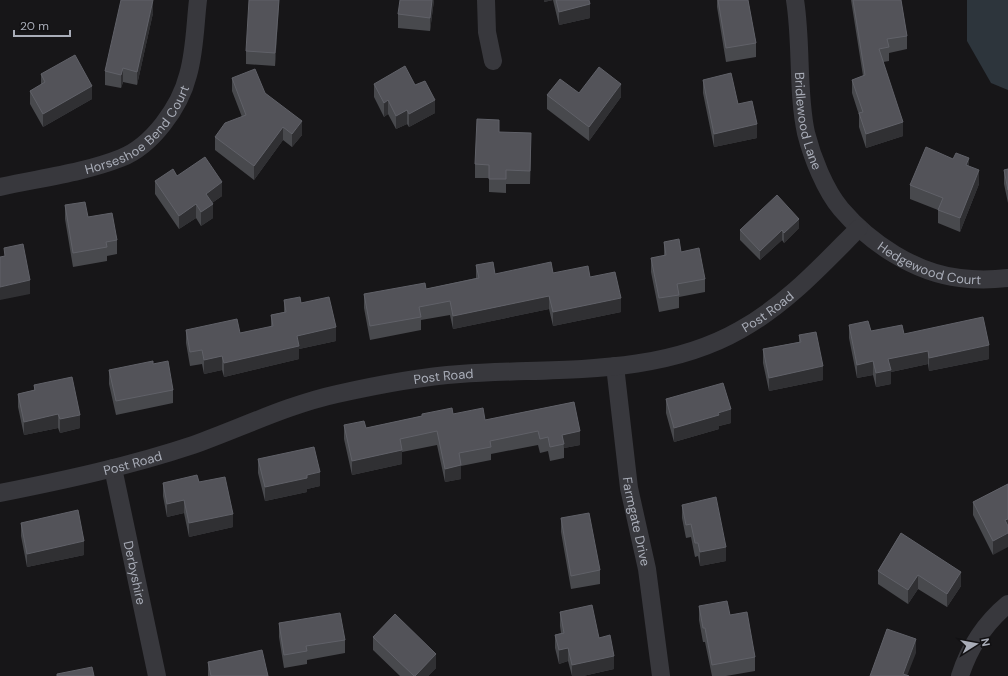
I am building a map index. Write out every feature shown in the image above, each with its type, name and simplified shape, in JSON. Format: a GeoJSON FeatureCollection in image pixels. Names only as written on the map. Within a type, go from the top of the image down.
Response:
{"type":"FeatureCollection","features":[{"type":"Feature","properties":{"kind":"street","name":"Horseshoe Bend Court"},"geometry":{"type":"LineString","coordinates":[[0,186],[97,166],[123,158],[144,143],[161,127],[177,103],[188,76],[198,0]]}},
{"type":"Feature","properties":{"kind":"street"},"geometry":{"type":"LineString","coordinates":[[486,0],[486,32],[493,61]]}},
{"type":"Feature","properties":{"kind":"street","name":"Bridlewood Lane"},"geometry":{"type":"LineString","coordinates":[[795,0],[800,48],[802,107],[806,133],[821,175],[840,208],[859,228]]}},
{"type":"Feature","properties":{"kind":"street","name":"Hedgewood Court"},"geometry":{"type":"LineString","coordinates":[[859,228],[883,247],[912,263],[936,273],[959,278],[1008,278]]}},
{"type":"Feature","properties":{"kind":"street","name":"Post Road"},"geometry":{"type":"LineString","coordinates":[[0,492],[113,468],[195,444],[278,411],[333,395],[376,386],[458,374],[615,366],[676,356],[714,343],[740,331],[772,311],[793,293],[859,228]]}},
{"type":"Feature","properties":{"kind":"street","name":"Farmgate Drive"},"geometry":{"type":"LineString","coordinates":[[615,366],[629,488],[647,569],[661,676]]}},
{"type":"Feature","properties":{"kind":"street","name":"Derbyshire"},"geometry":{"type":"LineString","coordinates":[[113,468],[157,676]]}},
{"type":"Feature","properties":{"kind":"street"},"geometry":{"type":"LineString","coordinates":[[960,676],[964,663],[976,640],[989,622],[1008,604]]}},
{"type":"Feature","properties":{"kind":"shaded area"},"geometry":{"type":"Polygon","coordinates":[[[967,0],[1008,0],[1008,90],[991,83],[967,41],[967,0]]]}},
{"type":"Feature","properties":{"kind":"building"},"geometry":{"type":"Polygon","coordinates":[[[121,0],[153,0],[137,72],[123,68],[121,75],[105,71],[121,0]]]}},
{"type":"Feature","properties":{"kind":"building"},"geometry":{"type":"Polygon","coordinates":[[[249,0],[279,0],[275,53],[246,51],[249,0]]]}},
{"type":"Feature","properties":{"kind":"building"},"geometry":{"type":"Polygon","coordinates":[[[400,0],[432,0],[430,18],[398,14],[400,0]]]}},
{"type":"Feature","properties":{"kind":"building"},"geometry":{"type":"Polygon","coordinates":[[[556,0],[589,0],[590,4],[559,12],[556,0]]]}},
{"type":"Feature","properties":{"kind":"building"},"geometry":{"type":"Polygon","coordinates":[[[718,0],[748,0],[756,43],[726,48],[718,0]]]}},
{"type":"Feature","properties":{"kind":"building"},"geometry":{"type":"Polygon","coordinates":[[[853,0],[901,0],[907,36],[887,39],[889,47],[879,49],[903,122],[866,134],[859,113],[863,112],[852,80],[865,75],[853,0]]]}},
{"type":"Feature","properties":{"kind":"building"},"geometry":{"type":"Polygon","coordinates":[[[75,55],[92,86],[43,114],[30,91],[45,82],[41,74],[75,55]]]}},
{"type":"Feature","properties":{"kind":"building"},"geometry":{"type":"Polygon","coordinates":[[[405,66],[415,85],[425,81],[435,100],[409,114],[407,110],[396,116],[388,100],[384,103],[374,84],[405,66]]]}},
{"type":"Feature","properties":{"kind":"building"},"geometry":{"type":"Polygon","coordinates":[[[599,67],[621,84],[589,127],[547,95],[560,79],[579,93],[599,67]]]}},
{"type":"Feature","properties":{"kind":"building"},"geometry":{"type":"Polygon","coordinates":[[[255,69],[265,93],[302,121],[292,134],[283,127],[254,166],[215,137],[225,123],[246,115],[232,78],[255,69]]]}},
{"type":"Feature","properties":{"kind":"building"},"geometry":{"type":"Polygon","coordinates":[[[731,73],[738,104],[752,101],[757,124],[714,134],[703,80],[731,73]]]}},
{"type":"Feature","properties":{"kind":"building"},"geometry":{"type":"Polygon","coordinates":[[[477,119],[499,120],[499,132],[531,133],[530,171],[506,170],[506,179],[489,179],[489,165],[475,164],[477,119]]]}},
{"type":"Feature","properties":{"kind":"building"},"geometry":{"type":"Polygon","coordinates":[[[926,147],[953,159],[956,153],[969,158],[966,165],[979,170],[960,218],[938,210],[943,198],[910,185],[926,147]]]}},
{"type":"Feature","properties":{"kind":"building"},"geometry":{"type":"Polygon","coordinates":[[[205,157],[222,182],[206,194],[213,204],[201,212],[196,204],[179,216],[155,181],[173,169],[177,176],[205,157]]]}},
{"type":"Feature","properties":{"kind":"building"},"geometry":{"type":"Polygon","coordinates":[[[1008,169],[1008,190],[1004,170],[1008,169]]]}},
{"type":"Feature","properties":{"kind":"building"},"geometry":{"type":"Polygon","coordinates":[[[777,195],[799,219],[784,233],[782,230],[760,251],[740,230],[777,195]]]}},
{"type":"Feature","properties":{"kind":"building"},"geometry":{"type":"Polygon","coordinates":[[[85,202],[88,217],[112,213],[117,240],[106,242],[107,247],[73,253],[65,205],[85,202]]]}},
{"type":"Feature","properties":{"kind":"building"},"geometry":{"type":"Polygon","coordinates":[[[679,239],[681,252],[699,248],[705,279],[677,284],[679,295],[659,298],[651,258],[666,255],[664,242],[679,239]]]}},
{"type":"Feature","properties":{"kind":"building"},"geometry":{"type":"Polygon","coordinates":[[[23,244],[30,280],[0,287],[0,257],[5,256],[4,248],[23,244]]]}},
{"type":"Feature","properties":{"kind":"building"},"geometry":{"type":"Polygon","coordinates":[[[493,262],[495,274],[551,262],[553,273],[588,266],[590,277],[615,272],[621,298],[553,312],[549,296],[453,316],[450,301],[419,307],[421,317],[370,326],[364,294],[425,283],[426,289],[479,278],[476,265],[493,262]]]}},
{"type":"Feature","properties":{"kind":"building"},"geometry":{"type":"Polygon","coordinates":[[[300,297],[301,303],[329,297],[336,327],[297,336],[299,346],[224,363],[222,356],[204,360],[202,350],[190,352],[186,330],[237,319],[240,333],[273,326],[271,315],[286,312],[284,300],[300,297]]]}},
{"type":"Feature","properties":{"kind":"building"},"geometry":{"type":"Polygon","coordinates":[[[983,317],[989,345],[929,358],[928,351],[888,359],[891,370],[876,373],[873,361],[857,365],[849,325],[868,321],[871,331],[902,325],[904,334],[983,317]]]}},
{"type":"Feature","properties":{"kind":"building"},"geometry":{"type":"Polygon","coordinates":[[[816,332],[823,366],[769,378],[763,349],[801,342],[799,335],[816,332]]]}},
{"type":"Feature","properties":{"kind":"building"},"geometry":{"type":"Polygon","coordinates":[[[153,361],[153,364],[168,361],[173,390],[116,401],[109,370],[153,361]]]}},
{"type":"Feature","properties":{"kind":"building"},"geometry":{"type":"Polygon","coordinates":[[[72,377],[80,415],[60,419],[58,414],[24,422],[18,394],[35,390],[34,385],[72,377]]]}},
{"type":"Feature","properties":{"kind":"building"},"geometry":{"type":"Polygon","coordinates":[[[723,383],[731,409],[718,413],[719,415],[674,428],[666,399],[723,383]]]}},
{"type":"Feature","properties":{"kind":"building"},"geometry":{"type":"Polygon","coordinates":[[[574,402],[580,431],[562,435],[564,444],[550,447],[548,437],[540,439],[538,431],[490,441],[491,447],[459,453],[461,465],[445,469],[437,431],[400,439],[402,450],[352,461],[344,425],[364,421],[366,428],[452,408],[453,414],[483,408],[485,420],[574,402]]]}},
{"type":"Feature","properties":{"kind":"building"},"geometry":{"type":"Polygon","coordinates":[[[314,447],[320,472],[307,475],[307,478],[265,487],[258,459],[314,447]]]}},
{"type":"Feature","properties":{"kind":"building"},"geometry":{"type":"Polygon","coordinates":[[[197,475],[199,482],[225,477],[233,514],[189,523],[184,500],[167,504],[163,483],[197,475]]]}},
{"type":"Feature","properties":{"kind":"building"},"geometry":{"type":"Polygon","coordinates":[[[1008,484],[1008,519],[1005,520],[1008,526],[1008,533],[993,541],[973,502],[1008,484]]]}},
{"type":"Feature","properties":{"kind":"building"},"geometry":{"type":"Polygon","coordinates":[[[716,497],[726,547],[700,552],[698,543],[695,543],[691,524],[686,525],[682,505],[716,497]]]}},
{"type":"Feature","properties":{"kind":"building"},"geometry":{"type":"Polygon","coordinates":[[[78,510],[84,541],[27,554],[21,523],[78,510]]]}},
{"type":"Feature","properties":{"kind":"building"},"geometry":{"type":"Polygon","coordinates":[[[589,513],[600,570],[571,576],[561,518],[589,513]]]}},
{"type":"Feature","properties":{"kind":"building"},"geometry":{"type":"Polygon","coordinates":[[[901,533],[961,572],[947,594],[918,575],[908,590],[878,571],[901,533]]]}},
{"type":"Feature","properties":{"kind":"building"},"geometry":{"type":"Polygon","coordinates":[[[727,601],[730,615],[747,612],[755,657],[712,665],[699,606],[727,601]]]}},
{"type":"Feature","properties":{"kind":"building"},"geometry":{"type":"Polygon","coordinates":[[[592,605],[599,638],[610,635],[614,656],[572,665],[568,648],[559,650],[555,635],[564,633],[560,612],[592,605]]]}},
{"type":"Feature","properties":{"kind":"building"},"geometry":{"type":"Polygon","coordinates":[[[340,613],[345,640],[306,646],[307,651],[284,655],[279,623],[340,613]]]}},
{"type":"Feature","properties":{"kind":"building"},"geometry":{"type":"Polygon","coordinates":[[[395,614],[436,654],[415,676],[373,637],[395,614]]]}},
{"type":"Feature","properties":{"kind":"building"},"geometry":{"type":"Polygon","coordinates":[[[887,629],[916,639],[903,674],[909,676],[870,676],[887,629]]]}},
{"type":"Feature","properties":{"kind":"building"},"geometry":{"type":"Polygon","coordinates":[[[262,650],[268,676],[211,676],[208,662],[262,650]]]}},
{"type":"Feature","properties":{"kind":"building"},"geometry":{"type":"Polygon","coordinates":[[[92,667],[94,676],[57,676],[57,674],[92,667]]]}}]}
